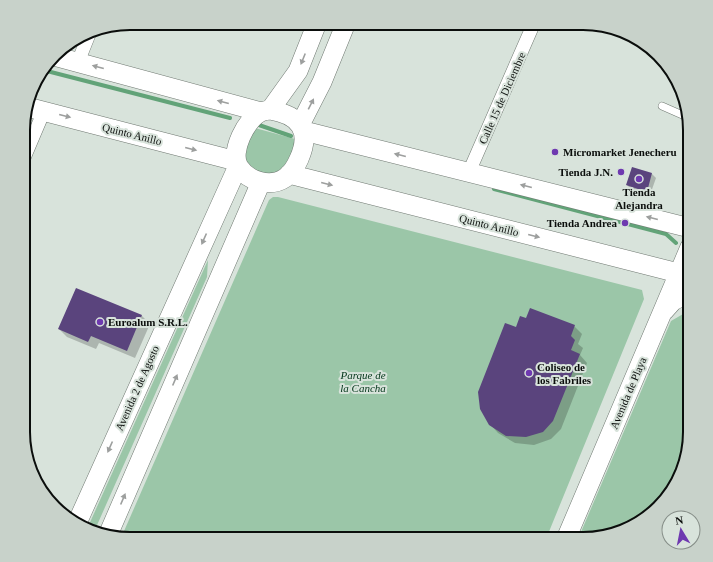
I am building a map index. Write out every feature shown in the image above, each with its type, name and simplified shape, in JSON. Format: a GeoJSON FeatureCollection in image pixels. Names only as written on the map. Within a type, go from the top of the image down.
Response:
{"type":"FeatureCollection","features":[{"type":"Feature","properties":{"kind":"main road"},"geometry":{"type":"LineString","coordinates":[[61,58],[266,111],[282,112],[292,117],[302,128],[305,139],[304,147],[293,170],[285,178],[273,183],[261,182],[250,178],[237,163],[238,144],[247,125],[266,111],[298,71],[314,30]]}},
{"type":"Feature","properties":{"kind":"main road"},"geometry":{"type":"LineString","coordinates":[[302,128],[343,30]]}},
{"type":"Feature","properties":{"kind":"main road","name":"Quinto Anillo"},"geometry":{"type":"LineString","coordinates":[[35,109],[237,163]]}},
{"type":"Feature","properties":{"kind":"main road"},"geometry":{"type":"LineString","coordinates":[[302,128],[683,226]]}},
{"type":"Feature","properties":{"kind":"main road","name":"Avenida 2 de Agosto"},"geometry":{"type":"LineString","coordinates":[[79,518],[214,219],[237,163]]}},
{"type":"Feature","properties":{"kind":"main road","name":"Quinto Anillo"},"geometry":{"type":"LineString","coordinates":[[289,174],[683,265]]}},
{"type":"Feature","properties":{"kind":"main road"},"geometry":{"type":"LineString","coordinates":[[110,530],[261,182]]}},
{"type":"Feature","properties":{"kind":"main road"},"geometry":{"type":"LineString","coordinates":[[214,219],[230,216],[236,222],[239,233]]}},
{"type":"Feature","properties":{"kind":"main road","name":"Avenida de Playa"},"geometry":{"type":"LineString","coordinates":[[569,532],[661,314],[683,269]]}},
{"type":"Feature","properties":{"kind":"main road"},"geometry":{"type":"LineString","coordinates":[[661,314],[673,301],[683,296]]}},
{"type":"Feature","properties":{"kind":"street","name":"Calle 15 de Diciembre"},"geometry":{"type":"LineString","coordinates":[[469,172],[531,30]]}},
{"type":"Feature","properties":{"kind":"street"},"geometry":{"type":"LineString","coordinates":[[78,62],[87,40]]}},
{"type":"Feature","properties":{"kind":"street"},"geometry":{"type":"LineString","coordinates":[[30,131],[35,109]]}},
{"type":"Feature","properties":{"kind":"lane"},"geometry":{"type":"LineString","coordinates":[[662,106],[682,115]]}},
{"type":"Feature","properties":{"kind":"green space"},"geometry":{"type":"Polygon","coordinates":[[[255,128],[299,140],[294,153],[282,170],[271,176],[245,168],[246,146],[255,128]]]}},
{"type":"Feature","properties":{"kind":"green space","name":"Parque de la Cancha"},"geometry":{"type":"Polygon","coordinates":[[[273,197],[278,197],[642,290],[644,299],[549,532],[124,532],[269,200],[273,197]]]}},
{"type":"Feature","properties":{"kind":"green space"},"geometry":{"type":"Polygon","coordinates":[[[208,260],[207,277],[97,526],[90,523],[208,260]]]}},
{"type":"Feature","properties":{"kind":"green space"},"geometry":{"type":"Polygon","coordinates":[[[683,314],[683,438],[680,458],[673,476],[658,498],[649,507],[627,522],[609,529],[581,532],[671,321],[683,314]]]}},
{"type":"Feature","properties":{"kind":"building","name":"Tienda Alejandra"},"geometry":{"type":"Polygon","coordinates":[[[632,167],[652,173],[647,192],[626,185],[632,167]]]}},
{"type":"Feature","properties":{"kind":"building","name":"Euroalum S.R.L."},"geometry":{"type":"Polygon","coordinates":[[[76,288],[142,315],[127,351],[91,336],[88,342],[58,329],[76,288]]]}},
{"type":"Feature","properties":{"kind":"building","name":"Coliseo de los Fabriles"},"geometry":{"type":"Polygon","coordinates":[[[530,308],[575,325],[571,336],[575,340],[571,350],[580,354],[553,421],[543,432],[526,437],[506,436],[489,425],[480,409],[478,392],[505,323],[516,327],[520,316],[526,318],[530,308]]]}},
{"type":"Feature","properties":{"kind":"waterway"},"geometry":{"type":"LineString","coordinates":[[49,72],[230,118]]}},
{"type":"Feature","properties":{"kind":"waterway"},"geometry":{"type":"LineString","coordinates":[[256,124],[291,136]]}},
{"type":"Feature","properties":{"kind":"waterway"},"geometry":{"type":"LineString","coordinates":[[494,189],[666,234],[676,243]]}},
{"type":"Feature","properties":{"kind":"place","name":"Micromarket Jenecheru"},"geometry":{"type":"Point","coordinates":[555,152]}},
{"type":"Feature","properties":{"kind":"place","name":"Tienda J.N."},"geometry":{"type":"Point","coordinates":[621,172]}},
{"type":"Feature","properties":{"kind":"place","name":"Tienda Alejandra"},"geometry":{"type":"Point","coordinates":[639,179]}},
{"type":"Feature","properties":{"kind":"place","name":"Tienda Andrea"},"geometry":{"type":"Point","coordinates":[625,223]}},
{"type":"Feature","properties":{"kind":"place","name":"Euroalum S.R.L."},"geometry":{"type":"Point","coordinates":[100,322]}},
{"type":"Feature","properties":{"kind":"place","name":"Coliseo de los Fabriles"},"geometry":{"type":"Point","coordinates":[529,373]}}]}
